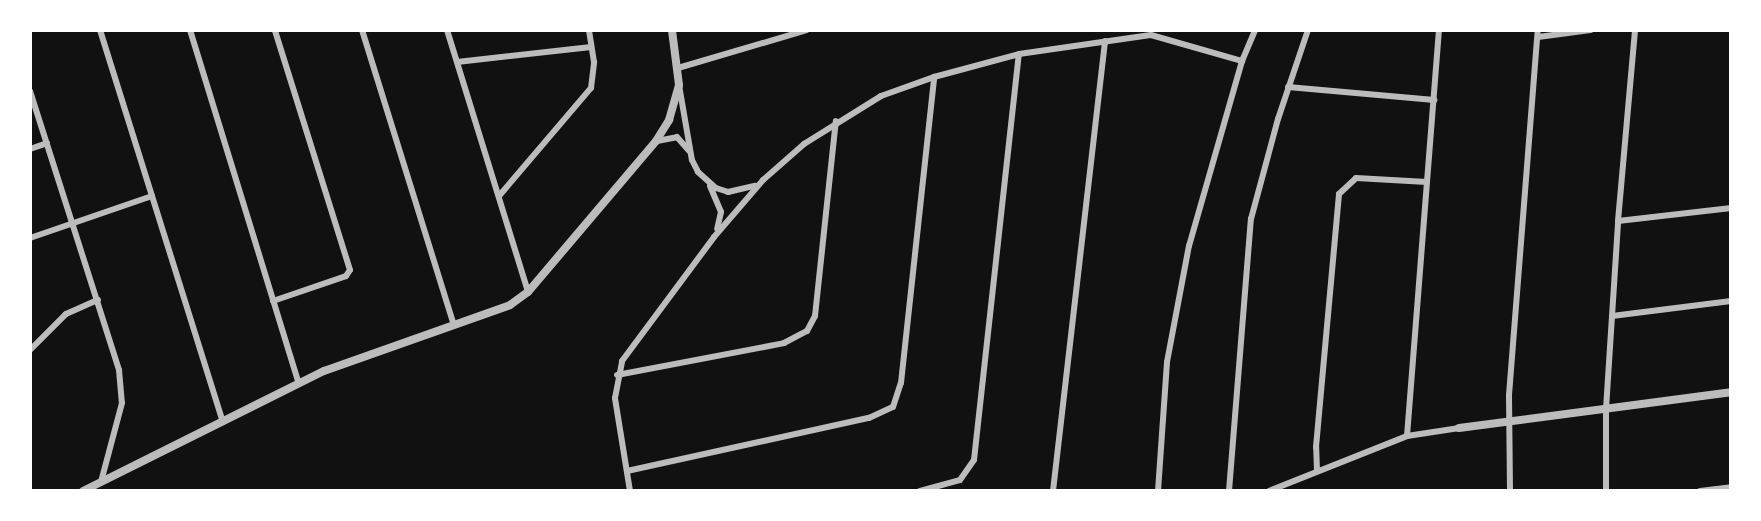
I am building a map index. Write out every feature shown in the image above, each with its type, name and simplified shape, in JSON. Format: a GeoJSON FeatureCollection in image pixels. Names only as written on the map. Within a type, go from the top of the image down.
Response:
{"type":"FeatureCollection","features":[{"type":"Feature","properties":{"kind":"street"},"geometry":{"type":"LineString","coordinates":[[100,30],[223,422]]}},
{"type":"Feature","properties":{"kind":"street"},"geometry":{"type":"LineString","coordinates":[[190,30],[299,384]]}},
{"type":"Feature","properties":{"kind":"street"},"geometry":{"type":"LineString","coordinates":[[273,302],[346,276],[350,270],[275,30]]}},
{"type":"Feature","properties":{"kind":"street"},"geometry":{"type":"LineString","coordinates":[[362,30],[454,325]]}},
{"type":"Feature","properties":{"kind":"street"},"geometry":{"type":"LineString","coordinates":[[447,30],[528,292]]}},
{"type":"Feature","properties":{"kind":"street"},"geometry":{"type":"LineString","coordinates":[[499,196],[584,100],[591,88],[589,30]]}},
{"type":"Feature","properties":{"kind":"street"},"geometry":{"type":"LineString","coordinates":[[672,30],[692,160]]}},
{"type":"Feature","properties":{"kind":"street"},"geometry":{"type":"LineString","coordinates":[[678,68],[807,30]]}},
{"type":"Feature","properties":{"kind":"street"},"geometry":{"type":"LineString","coordinates":[[1158,491],[1167,362],[1189,246],[1242,61],[1255,30]]}},
{"type":"Feature","properties":{"kind":"street"},"geometry":{"type":"LineString","coordinates":[[1229,491],[1251,219],[1288,87],[1308,30]]}},
{"type":"Feature","properties":{"kind":"street"},"geometry":{"type":"LineString","coordinates":[[1407,436],[1439,30]]}},
{"type":"Feature","properties":{"kind":"street"},"geometry":{"type":"LineString","coordinates":[[1510,491],[1509,421],[1538,34],[1591,30]]}},
{"type":"Feature","properties":{"kind":"street"},"geometry":{"type":"LineString","coordinates":[[1606,491],[1606,409],[1618,221],[1635,30]]}},
{"type":"Feature","properties":{"kind":"street"},"geometry":{"type":"LineString","coordinates":[[706,181],[716,188],[735,192],[753,188],[836,121],[881,96],[934,77],[1020,54],[1151,35],[1242,61]]}},
{"type":"Feature","properties":{"kind":"street"},"geometry":{"type":"LineString","coordinates":[[1053,491],[1105,41]]}},
{"type":"Feature","properties":{"kind":"street"},"geometry":{"type":"LineString","coordinates":[[457,62],[591,47]]}},
{"type":"Feature","properties":{"kind":"street"},"geometry":{"type":"LineString","coordinates":[[920,491],[960,480],[974,460],[1020,54]]}},
{"type":"Feature","properties":{"kind":"street"},"geometry":{"type":"LineString","coordinates":[[627,471],[869,418],[893,407],[901,383],[934,77]]}},
{"type":"Feature","properties":{"kind":"street"},"geometry":{"type":"LineString","coordinates":[[83,491],[299,384],[510,305],[528,292],[656,141],[669,120],[679,85]]}},
{"type":"Feature","properties":{"kind":"street"},"geometry":{"type":"LineString","coordinates":[[1288,87],[1434,100]]}},
{"type":"Feature","properties":{"kind":"street"},"geometry":{"type":"LineString","coordinates":[[30,91],[120,370],[122,403],[101,482]]}},
{"type":"Feature","properties":{"kind":"street"},"geometry":{"type":"LineString","coordinates":[[617,375],[784,343],[807,331],[815,316],[836,121]]}},
{"type":"Feature","properties":{"kind":"street"},"geometry":{"type":"LineString","coordinates":[[656,141],[676,136],[682,140],[692,160],[719,200],[721,212],[714,237]]}},
{"type":"Feature","properties":{"kind":"street"},"geometry":{"type":"LineString","coordinates":[[30,149],[47,143]]}},
{"type":"Feature","properties":{"kind":"street"},"geometry":{"type":"LineString","coordinates":[[1317,471],[1316,447],[1339,194],[1356,178],[1427,182]]}},
{"type":"Feature","properties":{"kind":"street"},"geometry":{"type":"LineString","coordinates":[[630,491],[615,398],[617,375],[635,340],[714,237],[763,180]]}},
{"type":"Feature","properties":{"kind":"street"},"geometry":{"type":"LineString","coordinates":[[30,238],[152,196]]}},
{"type":"Feature","properties":{"kind":"street"},"geometry":{"type":"LineString","coordinates":[[1618,221],[1731,207]]}},
{"type":"Feature","properties":{"kind":"street"},"geometry":{"type":"LineString","coordinates":[[30,350],[58,320],[98,300]]}},
{"type":"Feature","properties":{"kind":"street"},"geometry":{"type":"LineString","coordinates":[[1612,316],[1731,300]]}},
{"type":"Feature","properties":{"kind":"street"},"geometry":{"type":"LineString","coordinates":[[1269,491],[1407,436],[1731,392]]}},
{"type":"Feature","properties":{"kind":"street"},"geometry":{"type":"LineString","coordinates":[[1700,491],[1731,487]]}}]}
